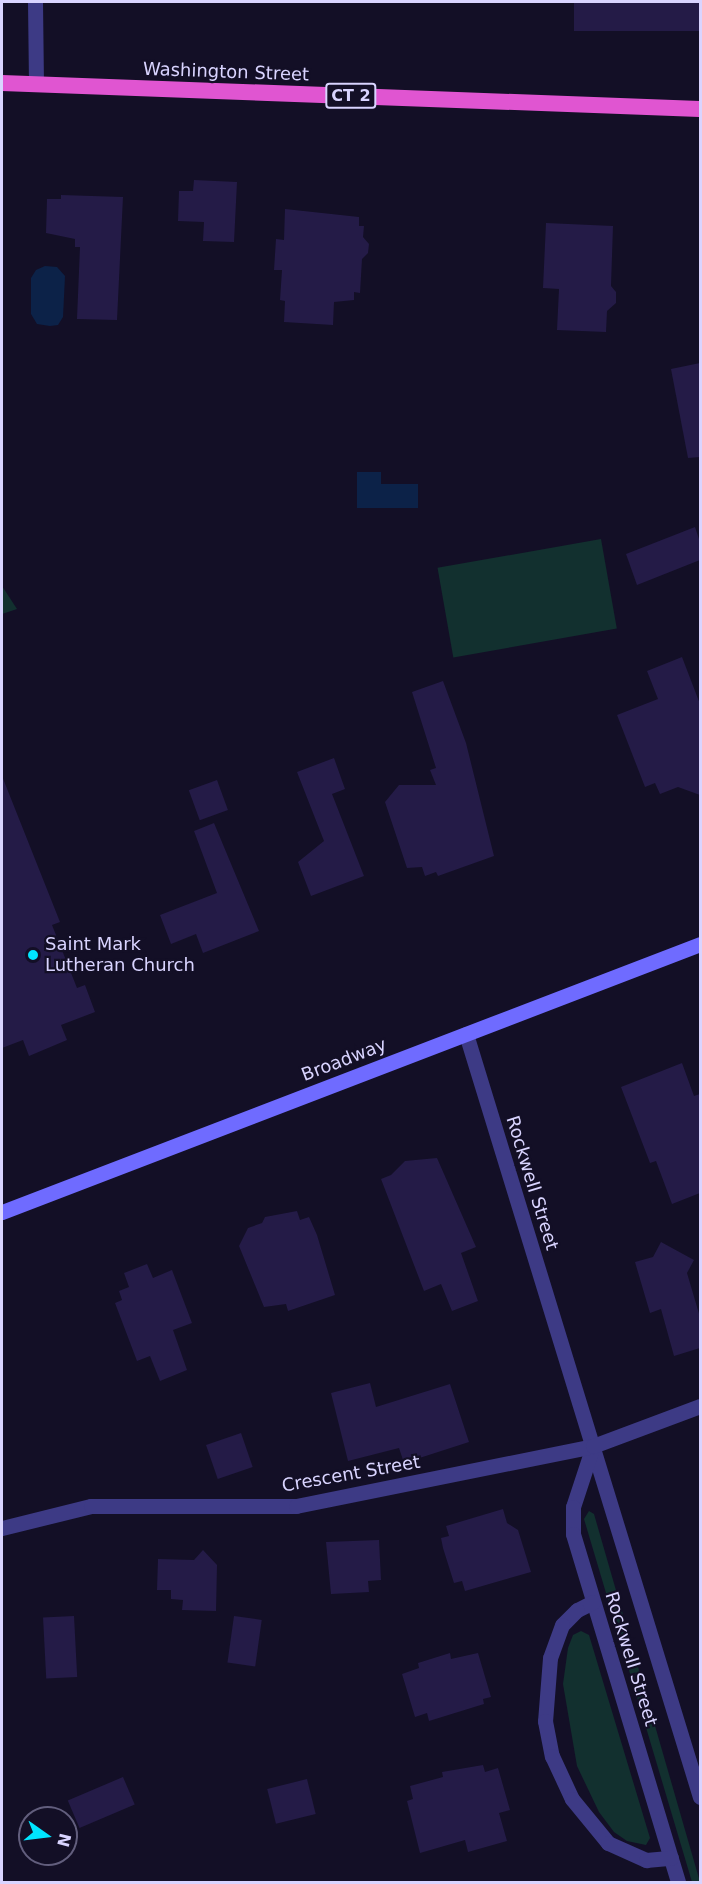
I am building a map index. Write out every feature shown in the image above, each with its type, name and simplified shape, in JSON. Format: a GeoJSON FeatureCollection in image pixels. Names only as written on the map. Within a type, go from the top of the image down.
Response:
{"type":"FeatureCollection","features":[{"type":"Feature","properties":{"kind":"highway","name":"Washington Street"},"geometry":{"type":"LineString","coordinates":[[2,83],[700,109]]}},
{"type":"Feature","properties":{"kind":"main road","name":"Broadway"},"geometry":{"type":"LineString","coordinates":[[2,1212],[700,944]]}},
{"type":"Feature","properties":{"kind":"street"},"geometry":{"type":"LineString","coordinates":[[35,2],[36,84]]}},
{"type":"Feature","properties":{"kind":"street","name":"Rockwell Street"},"geometry":{"type":"LineString","coordinates":[[466,1034],[700,1797]]}},
{"type":"Feature","properties":{"kind":"street","name":"Crescent Street"},"geometry":{"type":"LineString","coordinates":[[2,1528],[91,1506],[296,1506],[593,1446],[700,1406]]}},
{"type":"Feature","properties":{"kind":"street","name":"Rockwell Street"},"geometry":{"type":"LineString","coordinates":[[593,1446],[571,1522],[678,1882]]}},
{"type":"Feature","properties":{"kind":"street"},"geometry":{"type":"LineString","coordinates":[[593,1602],[577,1610],[562,1625],[550,1658],[545,1714],[552,1756],[572,1799],[608,1843],[646,1860],[671,1858]]}},
{"type":"Feature","properties":{"kind":"green space"},"geometry":{"type":"Polygon","coordinates":[[[601,539],[617,629],[453,657],[438,568],[601,539]]]}},
{"type":"Feature","properties":{"kind":"green space"},"geometry":{"type":"Polygon","coordinates":[[[2,586],[17,609],[2,614],[2,586]]]}},
{"type":"Feature","properties":{"kind":"green space"},"geometry":{"type":"Polygon","coordinates":[[[589,1511],[594,1514],[700,1882],[692,1882],[584,1519],[589,1511]]]}},
{"type":"Feature","properties":{"kind":"green space"},"geometry":{"type":"Polygon","coordinates":[[[581,1631],[589,1635],[650,1838],[646,1845],[627,1841],[614,1832],[599,1812],[577,1766],[563,1684],[568,1648],[573,1635],[581,1631]]]}},
{"type":"Feature","properties":{"kind":"water"},"geometry":{"type":"Polygon","coordinates":[[[45,266],[57,267],[65,276],[63,317],[58,325],[37,324],[31,314],[31,278],[36,270],[45,266]]]}},
{"type":"Feature","properties":{"kind":"water"},"geometry":{"type":"Polygon","coordinates":[[[357,472],[381,472],[381,484],[418,484],[418,508],[357,508],[357,472]]]}},
{"type":"Feature","properties":{"kind":"building"},"geometry":{"type":"Polygon","coordinates":[[[574,2],[699,2],[699,31],[574,31],[574,2]]]}},
{"type":"Feature","properties":{"kind":"building"},"geometry":{"type":"Polygon","coordinates":[[[194,180],[237,182],[234,242],[203,241],[204,222],[178,221],[179,191],[193,191],[194,180]]]}},
{"type":"Feature","properties":{"kind":"building"},"geometry":{"type":"Polygon","coordinates":[[[61,195],[123,197],[117,320],[77,319],[80,247],[75,247],[75,239],[46,233],[47,199],[61,199],[61,195]]]}},
{"type":"Feature","properties":{"kind":"building"},"geometry":{"type":"Polygon","coordinates":[[[285,209],[359,217],[359,226],[364,226],[363,237],[369,244],[368,253],[362,259],[360,293],[354,292],[354,300],[334,302],[333,325],[284,322],[285,301],[280,300],[282,270],[274,270],[276,239],[284,240],[285,209]]]}},
{"type":"Feature","properties":{"kind":"building"},"geometry":{"type":"Polygon","coordinates":[[[546,223],[613,226],[611,286],[616,292],[616,303],[607,311],[606,332],[557,330],[559,289],[543,288],[546,223]]]}},
{"type":"Feature","properties":{"kind":"building"},"geometry":{"type":"Polygon","coordinates":[[[700,363],[700,457],[688,458],[671,369],[700,363]]]}},
{"type":"Feature","properties":{"kind":"building"},"geometry":{"type":"Polygon","coordinates":[[[695,527],[700,542],[700,560],[637,585],[626,554],[695,527]]]}},
{"type":"Feature","properties":{"kind":"building"},"geometry":{"type":"Polygon","coordinates":[[[682,657],[700,704],[700,795],[678,787],[660,794],[655,783],[645,787],[617,715],[658,699],[647,671],[682,657]]]}},
{"type":"Feature","properties":{"kind":"building"},"geometry":{"type":"Polygon","coordinates":[[[443,681],[466,743],[494,856],[438,876],[436,872],[425,876],[422,867],[407,868],[385,802],[399,785],[436,785],[430,770],[436,768],[412,692],[443,681]]]}},
{"type":"Feature","properties":{"kind":"building"},"geometry":{"type":"Polygon","coordinates":[[[334,758],[345,789],[332,794],[364,876],[311,896],[298,862],[324,841],[297,772],[334,758]]]}},
{"type":"Feature","properties":{"kind":"building","name":"Saint Mark Lutheran Church"},"geometry":{"type":"Polygon","coordinates":[[[2,776],[60,922],[52,925],[77,988],[85,985],[95,1012],[61,1025],[67,1040],[29,1056],[23,1040],[2,1048],[2,776]]]}},
{"type":"Feature","properties":{"kind":"building"},"geometry":{"type":"Polygon","coordinates":[[[217,780],[228,810],[200,820],[189,790],[217,780]]]}},
{"type":"Feature","properties":{"kind":"building"},"geometry":{"type":"Polygon","coordinates":[[[214,823],[259,931],[203,953],[196,934],[171,944],[160,915],[217,893],[194,831],[214,823]]]}},
{"type":"Feature","properties":{"kind":"building"},"geometry":{"type":"Polygon","coordinates":[[[682,1063],[694,1096],[700,1094],[700,1193],[672,1204],[656,1161],[650,1163],[621,1087],[682,1063]]]}},
{"type":"Feature","properties":{"kind":"building"},"geometry":{"type":"Polygon","coordinates":[[[437,1158],[476,1247],[461,1253],[478,1301],[452,1311],[441,1284],[424,1291],[381,1179],[391,1175],[405,1161],[437,1158]]]}},
{"type":"Feature","properties":{"kind":"building"},"geometry":{"type":"Polygon","coordinates":[[[297,1211],[300,1220],[309,1217],[317,1235],[335,1295],[288,1311],[286,1304],[264,1307],[239,1246],[248,1228],[262,1223],[265,1217],[297,1211]]]}},
{"type":"Feature","properties":{"kind":"building"},"geometry":{"type":"Polygon","coordinates":[[[661,1242],[694,1260],[687,1273],[700,1317],[700,1348],[674,1356],[661,1309],[650,1313],[635,1262],[653,1257],[661,1242]]]}},
{"type":"Feature","properties":{"kind":"building"},"geometry":{"type":"Polygon","coordinates":[[[147,1264],[153,1278],[172,1270],[192,1323],[173,1330],[187,1370],[160,1381],[150,1356],[137,1361],[115,1303],[122,1300],[119,1291],[129,1287],[124,1273],[147,1264]]]}},
{"type":"Feature","properties":{"kind":"building"},"geometry":{"type":"Polygon","coordinates":[[[370,1383],[376,1407],[450,1384],[469,1442],[404,1463],[399,1448],[348,1461],[331,1393],[370,1383]]]}},
{"type":"Feature","properties":{"kind":"building"},"geometry":{"type":"Polygon","coordinates":[[[241,1433],[253,1467],[218,1479],[206,1445],[241,1433]]]}},
{"type":"Feature","properties":{"kind":"building"},"geometry":{"type":"Polygon","coordinates":[[[503,1509],[507,1523],[518,1530],[531,1572],[465,1591],[462,1581],[454,1583],[443,1548],[441,1538],[449,1536],[446,1526],[503,1509]]]}},
{"type":"Feature","properties":{"kind":"building"},"geometry":{"type":"Polygon","coordinates":[[[379,1540],[381,1580],[368,1581],[369,1592],[331,1594],[326,1542],[379,1540]]]}},
{"type":"Feature","properties":{"kind":"building"},"geometry":{"type":"Polygon","coordinates":[[[203,1550],[217,1565],[216,1611],[182,1610],[183,1600],[171,1599],[171,1590],[157,1590],[158,1559],[194,1560],[203,1550]]]}},
{"type":"Feature","properties":{"kind":"building"},"geometry":{"type":"Polygon","coordinates":[[[74,1616],[77,1677],[46,1679],[43,1618],[74,1616]]]}},
{"type":"Feature","properties":{"kind":"building"},"geometry":{"type":"Polygon","coordinates":[[[234,1616],[262,1620],[255,1666],[227,1663],[234,1616]]]}},
{"type":"Feature","properties":{"kind":"building"},"geometry":{"type":"Polygon","coordinates":[[[450,1653],[451,1659],[478,1653],[491,1697],[483,1699],[484,1704],[429,1721],[427,1713],[415,1717],[402,1674],[419,1668],[418,1663],[450,1653]]]}},
{"type":"Feature","properties":{"kind":"building"},"geometry":{"type":"Polygon","coordinates":[[[483,1765],[485,1772],[498,1768],[510,1810],[499,1813],[507,1841],[468,1852],[465,1840],[420,1853],[407,1801],[413,1799],[410,1786],[443,1777],[442,1772],[483,1765]]]}},
{"type":"Feature","properties":{"kind":"building"},"geometry":{"type":"Polygon","coordinates":[[[123,1777],[135,1805],[79,1828],[78,1806],[70,1806],[68,1800],[123,1777]]]}},
{"type":"Feature","properties":{"kind":"building"},"geometry":{"type":"Polygon","coordinates":[[[307,1779],[316,1814],[276,1824],[267,1789],[307,1779]]]}},
{"type":"Feature","properties":{"kind":"place","name":"Saint Mark Lutheran Church"},"geometry":{"type":"Point","coordinates":[33,955]}}]}
